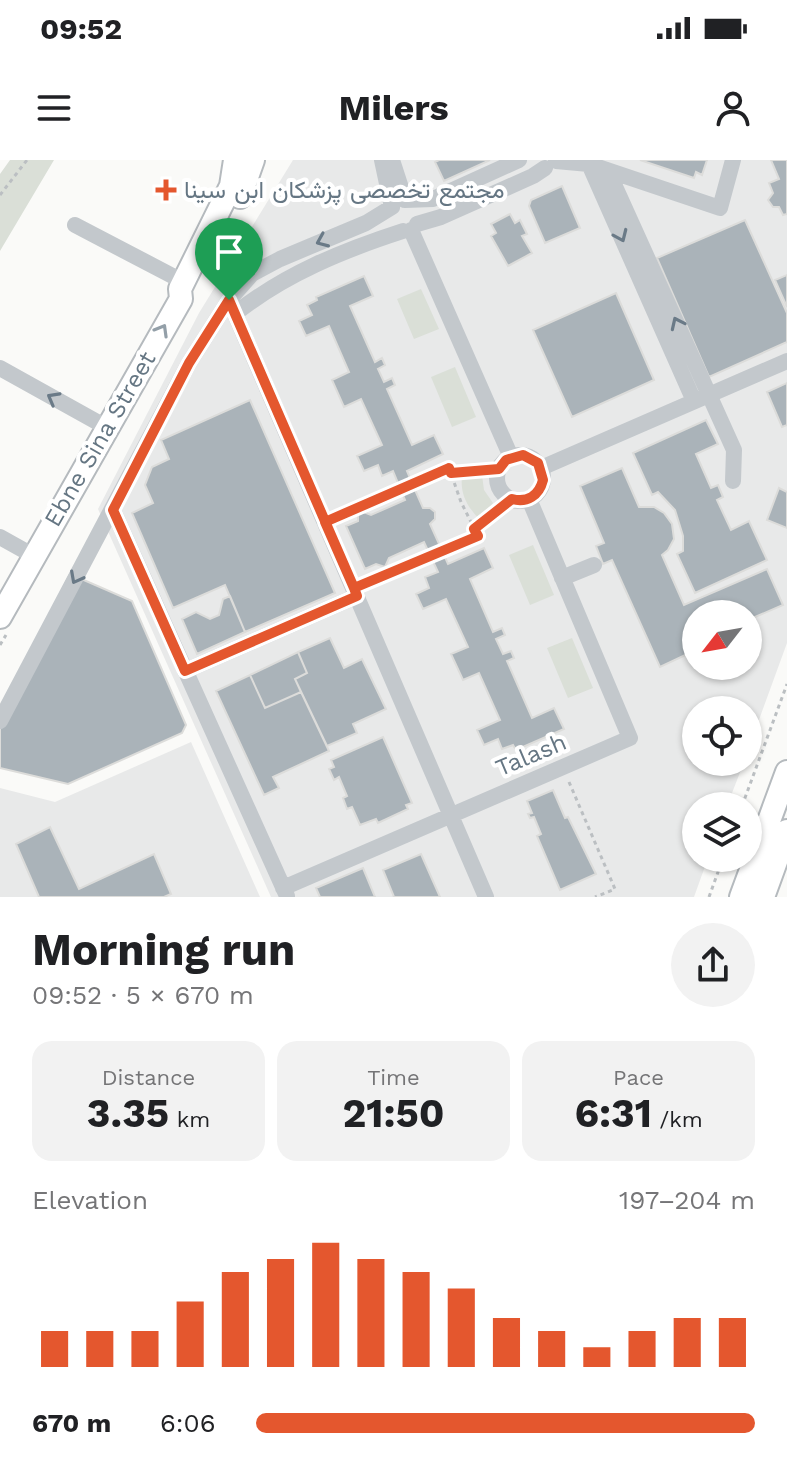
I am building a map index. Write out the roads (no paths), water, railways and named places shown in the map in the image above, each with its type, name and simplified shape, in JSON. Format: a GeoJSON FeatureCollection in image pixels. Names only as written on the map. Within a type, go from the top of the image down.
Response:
{"type":"FeatureCollection","features":[{"type":"Feature","properties":{"kind":"main road","name":"Ebne Sina Street"},"geometry":{"type":"LineString","coordinates":[[0,617],[182,290],[231,186],[235,160]]}},
{"type":"Feature","properties":{"kind":"main road"},"geometry":{"type":"LineString","coordinates":[[246,186],[253,160]]}},
{"type":"Feature","properties":{"kind":"main road"},"geometry":{"type":"LineString","coordinates":[[182,290],[189,294],[263,160]]}},
{"type":"Feature","properties":{"kind":"main road"},"geometry":{"type":"LineString","coordinates":[[741,897],[787,772]]}},
{"type":"Feature","properties":{"kind":"main road"},"geometry":{"type":"LineString","coordinates":[[763,897],[787,831]]}},
{"type":"Feature","properties":{"kind":"street"},"geometry":{"type":"LineString","coordinates":[[382,160],[399,204]]}},
{"type":"Feature","properties":{"kind":"street"},"geometry":{"type":"LineString","coordinates":[[392,160],[399,204],[390,223],[396,229],[410,228],[420,217],[418,209],[413,203],[399,204]]}},
{"type":"Feature","properties":{"kind":"street"},"geometry":{"type":"LineString","coordinates":[[0,721],[189,363],[233,306],[252,274],[366,223],[399,204],[433,199],[519,160]]}},
{"type":"Feature","properties":{"kind":"street"},"geometry":{"type":"LineString","coordinates":[[233,306],[290,276],[441,217],[533,176],[547,162],[589,164],[720,208],[733,160]]}},
{"type":"Feature","properties":{"kind":"street"},"geometry":{"type":"LineString","coordinates":[[589,164],[644,269],[702,398],[734,450],[733,481]]}},
{"type":"Feature","properties":{"kind":"street"},"geometry":{"type":"LineString","coordinates":[[608,171],[644,269]]}},
{"type":"Feature","properties":{"kind":"street"},"geometry":{"type":"LineString","coordinates":[[75,225],[182,290]]}},
{"type":"Feature","properties":{"kind":"street"},"geometry":{"type":"LineString","coordinates":[[410,228],[505,463],[499,487],[512,499],[529,499],[541,486],[541,468],[529,456],[505,463]]}},
{"type":"Feature","properties":{"kind":"street"},"geometry":{"type":"LineString","coordinates":[[233,306],[486,897]]}},
{"type":"Feature","properties":{"kind":"street"},"geometry":{"type":"LineString","coordinates":[[541,468],[787,361]]}},
{"type":"Feature","properties":{"kind":"street"},"geometry":{"type":"LineString","coordinates":[[0,368],[106,427]]}},
{"type":"Feature","properties":{"kind":"street"},"geometry":{"type":"LineString","coordinates":[[529,499],[562,578],[594,565]]}},
{"type":"Feature","properties":{"kind":"street"},"geometry":{"type":"LineString","coordinates":[[113,510],[285,892]]}},
{"type":"Feature","properties":{"kind":"street"},"geometry":{"type":"LineString","coordinates":[[0,537],[34,556]]}},
{"type":"Feature","properties":{"kind":"street","name":"Talash"},"geometry":{"type":"LineString","coordinates":[[285,892],[630,738],[562,578]]}},
{"type":"Feature","properties":{"kind":"street"},"geometry":{"type":"LineString","coordinates":[[185,671],[355,592]]}},
{"type":"Feature","properties":{"kind":"place","name":"مجتمع تخصصی پزشکان ابن سینا"},"geometry":{"type":"Point","coordinates":[166,190]}}]}
